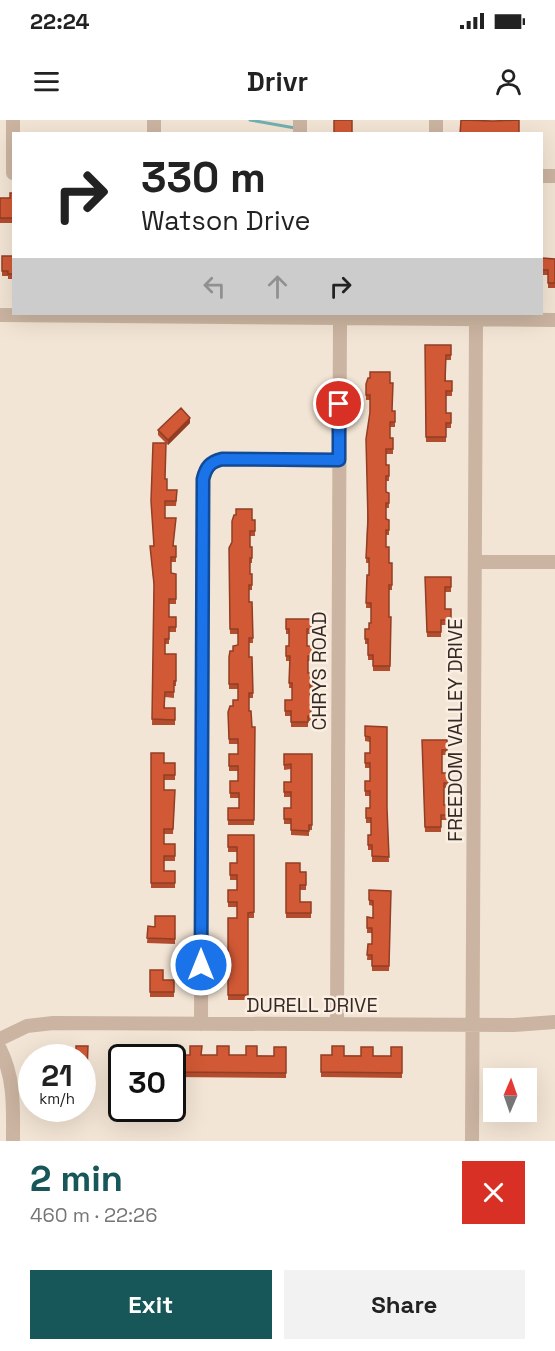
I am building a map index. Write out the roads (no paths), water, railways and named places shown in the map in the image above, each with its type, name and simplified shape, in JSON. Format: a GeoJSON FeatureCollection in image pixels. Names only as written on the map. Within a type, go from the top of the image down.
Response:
{"type":"FeatureCollection","features":[{"type":"Feature","properties":{"kind":"street"},"geometry":{"type":"LineString","coordinates":[[0,315],[555,320]]}},
{"type":"Feature","properties":{"kind":"street","name":"CHRYS ROAD"},"geometry":{"type":"LineString","coordinates":[[337,1024],[340,318]]}},
{"type":"Feature","properties":{"kind":"street","name":"FREEDOM VALLEY DRIVE"},"geometry":{"type":"LineString","coordinates":[[472,1141],[476,319]]}},
{"type":"Feature","properties":{"kind":"street"},"geometry":{"type":"LineString","coordinates":[[201,1024],[203,479],[208,465],[222,459],[339,460]]}},
{"type":"Feature","properties":{"kind":"street"},"geometry":{"type":"LineString","coordinates":[[475,561],[555,562]]}},
{"type":"Feature","properties":{"kind":"street","name":"DURELL DRIVE"},"geometry":{"type":"LineString","coordinates":[[0,1039],[27,1026],[53,1023],[514,1025],[555,1022]]}},
{"type":"Feature","properties":{"kind":"street"},"geometry":{"type":"LineString","coordinates":[[0,1049],[13,1090],[13,1141]]}},
{"type":"Feature","properties":{"kind":"waterway"},"geometry":{"type":"LineString","coordinates":[[250,120],[295,128]]}}]}
